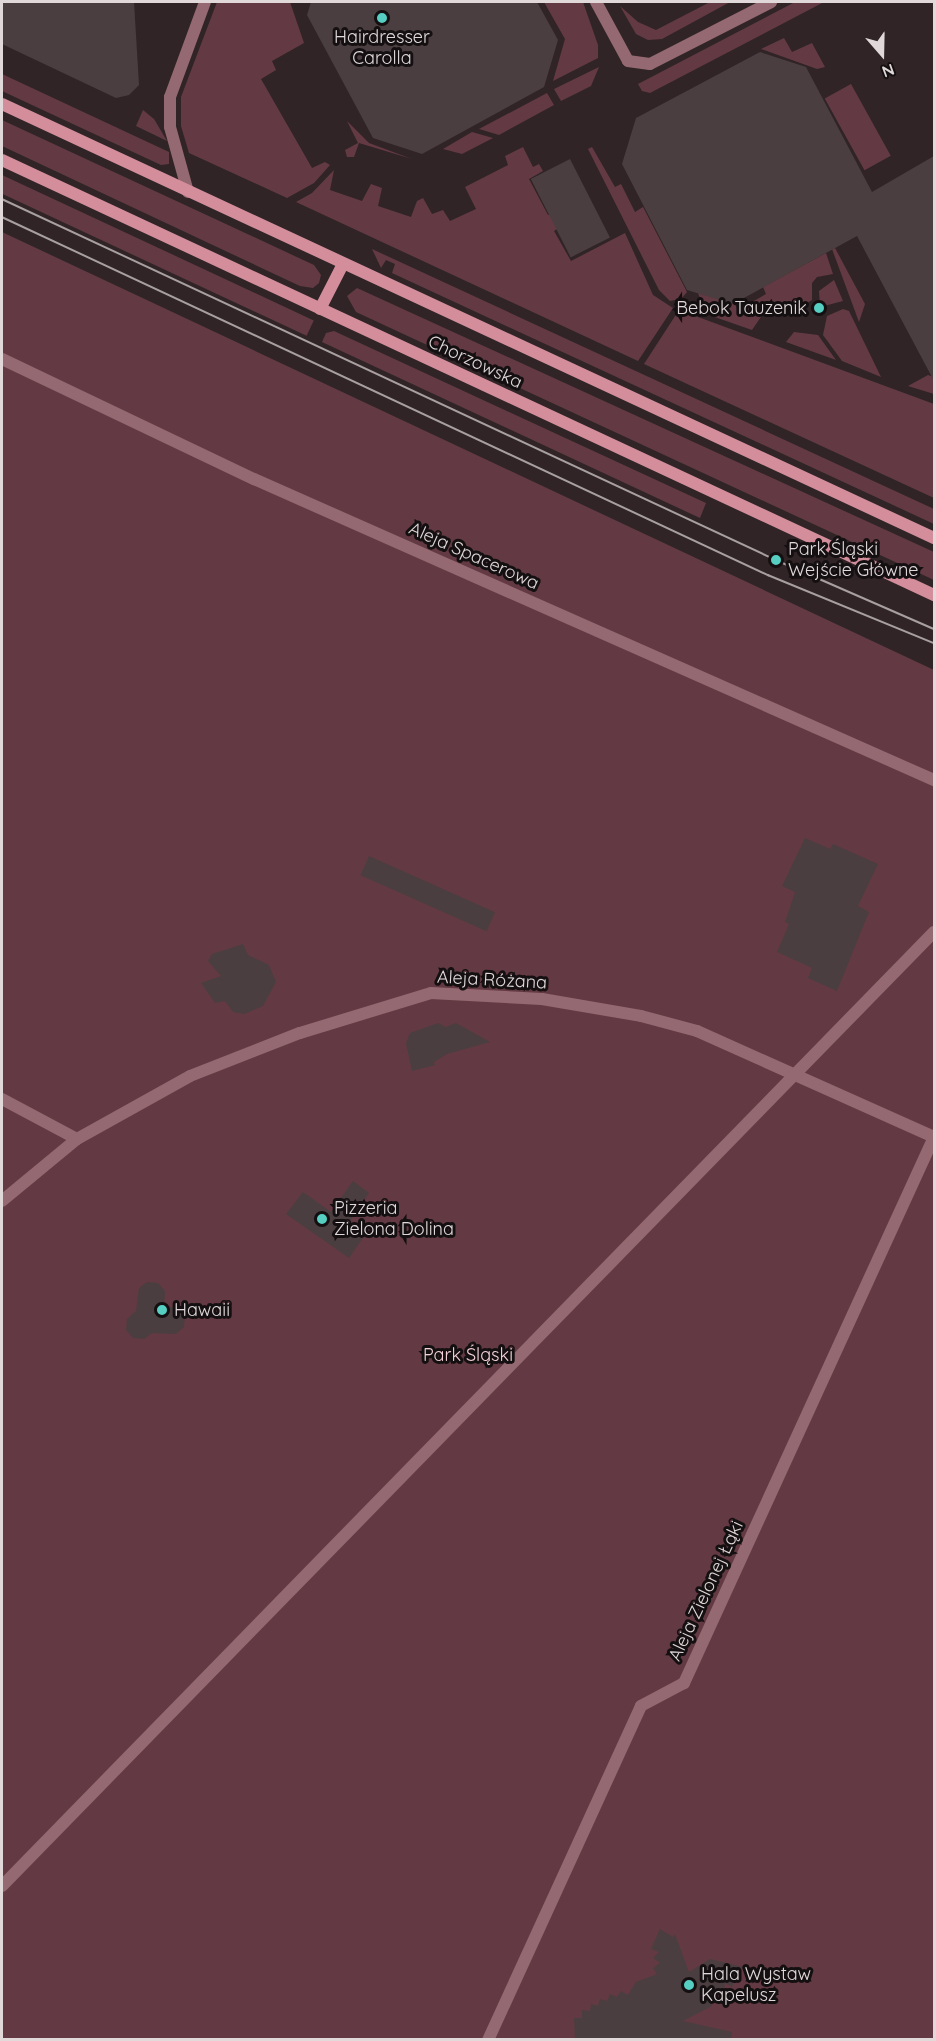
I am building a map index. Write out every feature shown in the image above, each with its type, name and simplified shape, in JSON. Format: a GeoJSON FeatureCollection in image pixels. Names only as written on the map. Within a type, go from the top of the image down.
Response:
{"type":"FeatureCollection","features":[{"type":"Feature","properties":{"kind":"main road","name":"Chorzowska"},"geometry":{"type":"LineString","coordinates":[[2,104],[934,538]]}},
{"type":"Feature","properties":{"kind":"main road","name":"Chorzowska"},"geometry":{"type":"LineString","coordinates":[[2,160],[934,595]]}},
{"type":"Feature","properties":{"kind":"main road"},"geometry":{"type":"LineString","coordinates":[[320,309],[343,264]]}},
{"type":"Feature","properties":{"kind":"street"},"geometry":{"type":"LineString","coordinates":[[188,192],[170,127],[170,97],[204,2]]}},
{"type":"Feature","properties":{"kind":"street"},"geometry":{"type":"LineString","coordinates":[[596,2],[628,61],[650,64],[771,2]]}},
{"type":"Feature","properties":{"kind":"street","name":"Aleja Spacerowa"},"geometry":{"type":"LineString","coordinates":[[2,359],[254,479],[934,780]]}},
{"type":"Feature","properties":{"kind":"street"},"geometry":{"type":"LineString","coordinates":[[2,1886],[934,932]]}},
{"type":"Feature","properties":{"kind":"street","name":"Aleja Różana"},"geometry":{"type":"LineString","coordinates":[[2,1201],[77,1139],[190,1076],[300,1033],[431,993],[542,999],[641,1016],[737,1046],[934,1137]]}},
{"type":"Feature","properties":{"kind":"street"},"geometry":{"type":"LineString","coordinates":[[2,1099],[77,1139]]}},
{"type":"Feature","properties":{"kind":"street","name":"Aleja Zielonej Łąki"},"geometry":{"type":"LineString","coordinates":[[488,2040],[641,1706],[684,1683],[934,1137]]}},
{"type":"Feature","properties":{"kind":"green space"},"geometry":{"type":"Polygon","coordinates":[[[217,2],[290,2],[304,43],[272,61],[276,70],[261,79],[312,168],[325,162],[330,165],[314,183],[287,198],[189,153],[181,126],[181,97],[217,2]]]}},
{"type":"Feature","properties":{"kind":"green space"},"geometry":{"type":"Polygon","coordinates":[[[544,2],[583,2],[598,45],[598,58],[553,81],[565,39],[544,2]]]}},
{"type":"Feature","properties":{"kind":"green space"},"geometry":{"type":"Polygon","coordinates":[[[710,2],[730,2],[662,39],[648,40],[636,34],[620,6],[638,22],[656,30],[710,2]]]}},
{"type":"Feature","properties":{"kind":"green space"},"geometry":{"type":"Polygon","coordinates":[[[795,2],[824,2],[650,93],[642,91],[638,84],[795,2]]]}},
{"type":"Feature","properties":{"kind":"green space"},"geometry":{"type":"Polygon","coordinates":[[[784,38],[792,52],[812,43],[825,67],[817,69],[761,49],[784,38]]]}},
{"type":"Feature","properties":{"kind":"green space"},"geometry":{"type":"Polygon","coordinates":[[[599,67],[591,86],[561,101],[554,89],[599,67]]]}},
{"type":"Feature","properties":{"kind":"green space"},"geometry":{"type":"Polygon","coordinates":[[[2,74],[169,152],[169,164],[161,165],[2,91],[2,74]]]}},
{"type":"Feature","properties":{"kind":"green space"},"geometry":{"type":"Polygon","coordinates":[[[851,84],[891,156],[865,170],[825,99],[851,84]]]}},
{"type":"Feature","properties":{"kind":"green space"},"geometry":{"type":"Polygon","coordinates":[[[547,93],[554,105],[499,135],[479,129],[547,93]]]}},
{"type":"Feature","properties":{"kind":"green space"},"geometry":{"type":"Polygon","coordinates":[[[143,110],[154,119],[167,141],[136,126],[143,110]]]}},
{"type":"Feature","properties":{"kind":"green space"},"geometry":{"type":"Polygon","coordinates":[[[2,120],[314,265],[321,275],[319,283],[313,288],[300,286],[2,146],[2,120]]]}},
{"type":"Feature","properties":{"kind":"green space"},"geometry":{"type":"Polygon","coordinates":[[[347,121],[369,143],[412,159],[359,143],[354,157],[347,157],[345,150],[358,143],[347,121]]]}},
{"type":"Feature","properties":{"kind":"green space"},"geometry":{"type":"Polygon","coordinates":[[[472,132],[493,138],[462,154],[443,149],[472,132]]]}},
{"type":"Feature","properties":{"kind":"green space"},"geometry":{"type":"Polygon","coordinates":[[[523,147],[533,167],[539,164],[543,171],[529,179],[548,215],[556,212],[563,225],[554,231],[571,261],[625,233],[653,295],[673,308],[638,361],[296,202],[312,193],[334,170],[330,190],[362,201],[371,184],[382,188],[378,206],[411,217],[417,201],[423,198],[432,214],[443,210],[450,221],[476,209],[465,187],[508,165],[505,156],[523,147]]]}},
{"type":"Feature","properties":{"kind":"green space"},"geometry":{"type":"Polygon","coordinates":[[[592,147],[615,187],[621,184],[635,212],[643,207],[687,292],[681,299],[670,301],[659,290],[588,149],[592,147]]]}},
{"type":"Feature","properties":{"kind":"green space"},"geometry":{"type":"Polygon","coordinates":[[[2,175],[314,320],[307,336],[2,194],[2,175]]]}},
{"type":"Feature","properties":{"kind":"green space","name":"Park Śląski"},"geometry":{"type":"Polygon","coordinates":[[[2,232],[934,670],[934,2039],[2,2039],[2,232]]]}},
{"type":"Feature","properties":{"kind":"green space"},"geometry":{"type":"Polygon","coordinates":[[[835,248],[865,304],[859,322],[832,249],[835,248]]]}},
{"type":"Feature","properties":{"kind":"green space"},"geometry":{"type":"Polygon","coordinates":[[[372,249],[934,509],[934,524],[392,273],[395,264],[386,260],[381,268],[372,249]]]}},
{"type":"Feature","properties":{"kind":"green space"},"geometry":{"type":"Polygon","coordinates":[[[826,253],[833,274],[817,277],[812,283],[812,300],[793,311],[765,311],[752,330],[706,314],[698,293],[734,303],[738,310],[766,294],[763,287],[826,253]]]}},
{"type":"Feature","properties":{"kind":"green space"},"geometry":{"type":"Polygon","coordinates":[[[834,280],[843,301],[820,307],[819,291],[834,280]]]}},
{"type":"Feature","properties":{"kind":"green space"},"geometry":{"type":"Polygon","coordinates":[[[357,288],[934,552],[934,580],[356,312],[347,296],[357,288]]]}},
{"type":"Feature","properties":{"kind":"green space"},"geometry":{"type":"Polygon","coordinates":[[[843,309],[849,311],[881,377],[842,361],[823,335],[827,316],[843,309]]]}},
{"type":"Feature","properties":{"kind":"green space"},"geometry":{"type":"Polygon","coordinates":[[[679,310],[934,404],[934,498],[644,364],[679,310]]]}},
{"type":"Feature","properties":{"kind":"green space"},"geometry":{"type":"Polygon","coordinates":[[[334,331],[706,503],[700,518],[322,342],[326,333],[334,331]]]}},
{"type":"Feature","properties":{"kind":"green space"},"geometry":{"type":"Polygon","coordinates":[[[794,332],[818,335],[836,360],[786,342],[794,332]]]}},
{"type":"Feature","properties":{"kind":"green space"},"geometry":{"type":"Polygon","coordinates":[[[928,375],[934,377],[934,394],[908,386],[928,375]]]}},
{"type":"Feature","properties":{"kind":"building"},"geometry":{"type":"Polygon","coordinates":[[[2,2],[134,2],[139,85],[129,95],[116,98],[2,44],[2,2]]]}},
{"type":"Feature","properties":{"kind":"building"},"geometry":{"type":"Polygon","coordinates":[[[311,2],[537,2],[558,40],[544,87],[422,154],[373,138],[307,15],[311,2]]]}},
{"type":"Feature","properties":{"kind":"building"},"geometry":{"type":"Polygon","coordinates":[[[760,52],[806,67],[872,192],[934,156],[934,381],[857,236],[733,304],[687,290],[622,164],[636,118],[760,52]]]}},
{"type":"Feature","properties":{"kind":"building"},"geometry":{"type":"Polygon","coordinates":[[[570,159],[610,237],[571,257],[531,179],[570,159]]]}},
{"type":"Feature","properties":{"kind":"building"},"geometry":{"type":"Polygon","coordinates":[[[805,838],[830,849],[833,844],[878,864],[858,906],[869,912],[837,991],[808,978],[812,968],[777,952],[789,924],[785,922],[795,892],[782,886],[805,838]]]}},
{"type":"Feature","properties":{"kind":"building"},"geometry":{"type":"Polygon","coordinates":[[[369,856],[495,912],[487,931],[360,875],[369,856]]]}},
{"type":"Feature","properties":{"kind":"building"},"geometry":{"type":"Polygon","coordinates":[[[243,944],[248,955],[269,965],[276,982],[263,1006],[244,1014],[233,1012],[225,1001],[215,1003],[201,983],[221,976],[208,961],[212,954],[243,944]]]}},
{"type":"Feature","properties":{"kind":"building"},"geometry":{"type":"Polygon","coordinates":[[[438,1023],[445,1027],[456,1023],[490,1042],[447,1054],[434,1062],[435,1065],[412,1071],[406,1043],[410,1033],[438,1023]]]}},
{"type":"Feature","properties":{"kind":"building","name":"Pizzeria Zielona Dolina"},"geometry":{"type":"Polygon","coordinates":[[[353,1181],[369,1193],[348,1224],[365,1235],[349,1258],[286,1214],[303,1192],[331,1212],[353,1181]]]}},
{"type":"Feature","properties":{"kind":"building","name":"Hawaii"},"geometry":{"type":"Polygon","coordinates":[[[147,1282],[158,1283],[165,1291],[164,1307],[178,1308],[185,1316],[184,1327],[176,1334],[152,1333],[144,1339],[133,1338],[126,1330],[127,1319],[136,1311],[139,1288],[147,1282]]]}},
{"type":"Feature","properties":{"kind":"building","name":"Hala Wystaw Kapelusz"},"geometry":{"type":"Polygon","coordinates":[[[660,1929],[673,1937],[675,1934],[689,1972],[710,1959],[743,1967],[732,1987],[725,1983],[724,1991],[716,1989],[717,1998],[709,1998],[712,2006],[683,2021],[732,2032],[731,2040],[575,2040],[574,2018],[582,2018],[582,2010],[590,2011],[591,2004],[598,2006],[600,1999],[607,2001],[610,1994],[617,1997],[621,1991],[628,1995],[636,1982],[657,1974],[653,1968],[660,1963],[653,1958],[659,1952],[651,1949],[660,1929]]]}},
{"type":"Feature","properties":{"kind":"tram line"},"geometry":{"type":"LineString","coordinates":[[2,199],[776,560],[934,629]]}},
{"type":"Feature","properties":{"kind":"tram line"},"geometry":{"type":"LineString","coordinates":[[2,217],[768,575],[934,643]]}},
{"type":"Feature","properties":{"kind":"place","name":"Hairdresser Carolla"},"geometry":{"type":"Point","coordinates":[382,18]}},
{"type":"Feature","properties":{"kind":"place","name":"Bebok Tauzenik"},"geometry":{"type":"Point","coordinates":[819,308]}},
{"type":"Feature","properties":{"kind":"place","name":"Park Śląski Wejście Główne"},"geometry":{"type":"Point","coordinates":[776,560]}},
{"type":"Feature","properties":{"kind":"place","name":"Pizzeria Zielona Dolina"},"geometry":{"type":"Point","coordinates":[322,1219]}},
{"type":"Feature","properties":{"kind":"place","name":"Hawaii"},"geometry":{"type":"Point","coordinates":[162,1310]}},
{"type":"Feature","properties":{"kind":"place","name":"Hala Wystaw Kapelusz"},"geometry":{"type":"Point","coordinates":[689,1985]}}]}
